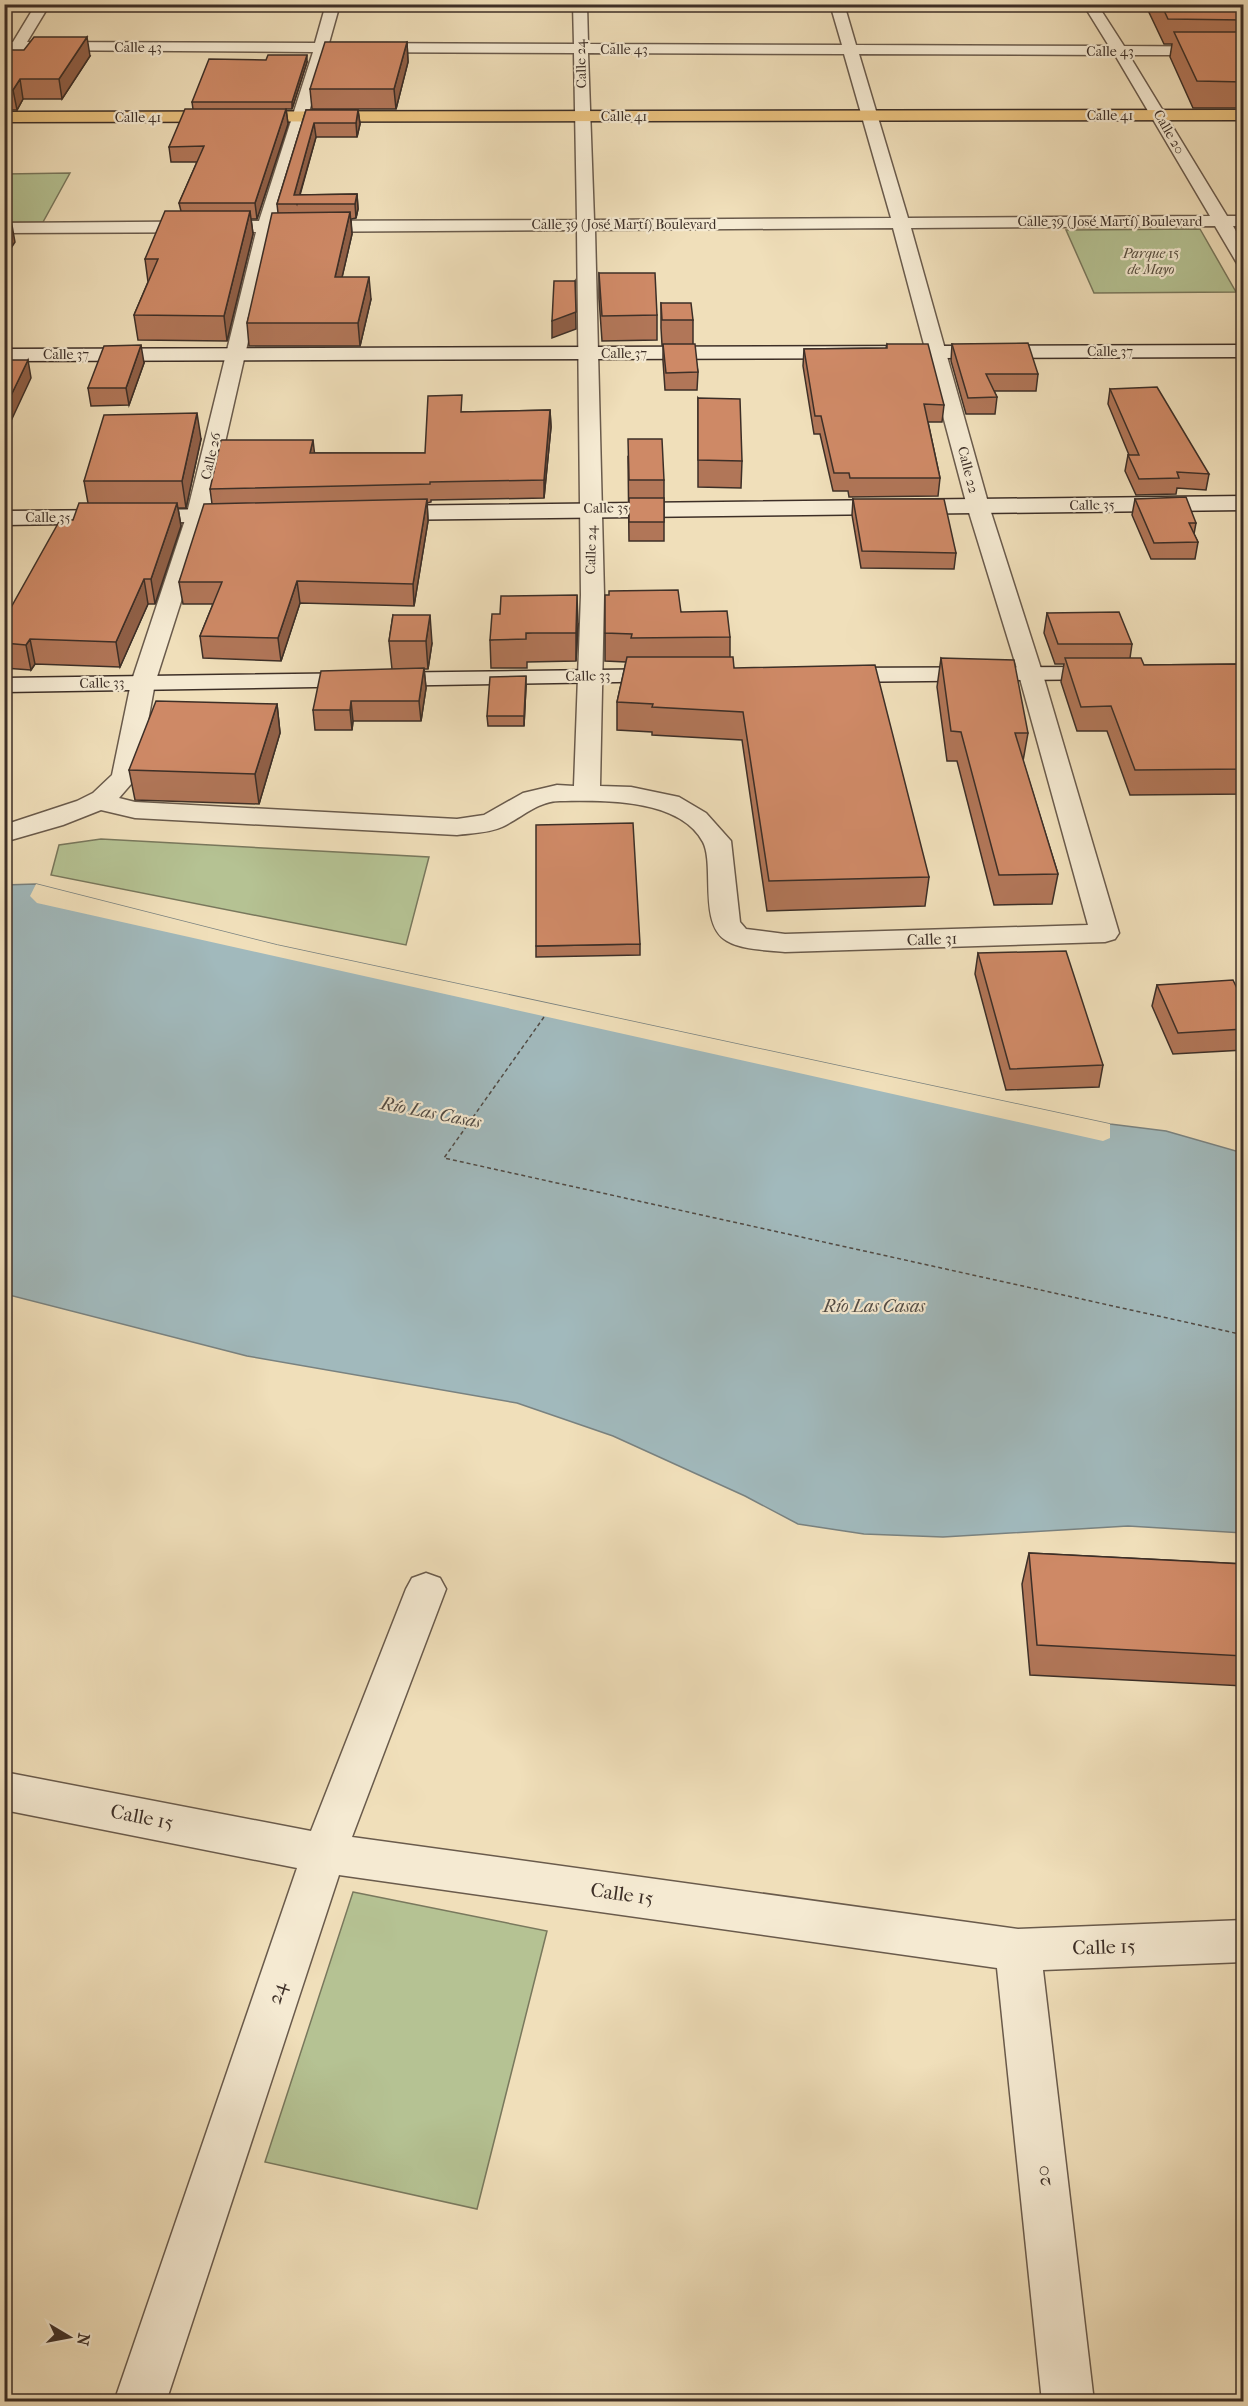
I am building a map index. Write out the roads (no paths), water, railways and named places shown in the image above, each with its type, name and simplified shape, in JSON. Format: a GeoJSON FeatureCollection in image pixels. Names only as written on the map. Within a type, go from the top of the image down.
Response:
{"type":"FeatureCollection","features":[{"type":"Feature","properties":{"kind":"main road","name":"Calle 41"},"geometry":{"type":"LineString","coordinates":[[4,117],[1244,115]]}},
{"type":"Feature","properties":{"kind":"street"},"geometry":{"type":"LineString","coordinates":[[4,68],[11,46],[43,4]]}},
{"type":"Feature","properties":{"kind":"street","name":"Calle 26"},"geometry":{"type":"LineString","coordinates":[[4,834],[97,801],[118,787],[125,776],[143,683],[197,517],[266,226],[302,116],[333,4]]}},
{"type":"Feature","properties":{"kind":"street","name":"Calle 24"},"geometry":{"type":"LineString","coordinates":[[580,4],[592,508],[593,676],[587,792]]}},
{"type":"Feature","properties":{"kind":"street","name":"Calle 22"},"geometry":{"type":"LineString","coordinates":[[837,4],[938,352],[978,506],[1031,675],[1105,933]]}},
{"type":"Feature","properties":{"kind":"street","name":"Calle 20"},"geometry":{"type":"LineString","coordinates":[[1090,4],[1160,116],[1244,261]]}},
{"type":"Feature","properties":{"kind":"street","name":"Calle 43"},"geometry":{"type":"LineString","coordinates":[[11,46],[1244,51]]}},
{"type":"Feature","properties":{"kind":"street","name":"Calle 39 (José Martí) Boulevard"},"geometry":{"type":"LineString","coordinates":[[4,228],[1244,221]]}},
{"type":"Feature","properties":{"kind":"street","name":"Calle 37"},"geometry":{"type":"LineString","coordinates":[[4,355],[1244,351]]}},
{"type":"Feature","properties":{"kind":"street","name":"Calle 35"},"geometry":{"type":"LineString","coordinates":[[365,513],[592,508],[1244,503]]}},
{"type":"Feature","properties":{"kind":"street","name":"Calle 35"},"geometry":{"type":"LineString","coordinates":[[4,518],[269,515]]}},
{"type":"Feature","properties":{"kind":"street"},"geometry":{"type":"LineString","coordinates":[[806,675],[1125,674]]}},
{"type":"Feature","properties":{"kind":"street","name":"Calle 33"},"geometry":{"type":"LineString","coordinates":[[4,685],[688,676]]}},
{"type":"Feature","properties":{"kind":"street"},"geometry":{"type":"LineString","coordinates":[[97,801],[135,810],[457,827],[491,822],[532,800],[557,793],[587,792]]}},
{"type":"Feature","properties":{"kind":"street","name":"Calle 31"},"geometry":{"type":"LineString","coordinates":[[587,792],[631,795],[670,803],[698,819],[717,840],[726,923],[736,935],[760,941],[785,943],[1105,933]]}},
{"type":"Feature","properties":{"kind":"street","name":"24"},"geometry":{"type":"LineString","coordinates":[[140,2402],[324,1853],[426,1589]]}},
{"type":"Feature","properties":{"kind":"street","name":"Calle 15"},"geometry":{"type":"LineString","coordinates":[[4,1791],[324,1853],[1018,1950],[1244,1941]]}},
{"type":"Feature","properties":{"kind":"street","name":"20"},"geometry":{"type":"LineString","coordinates":[[1018,1950],[1068,2402]]}},
{"type":"Feature","properties":{"kind":"water","name":"Río Las Casas"},"geometry":{"type":"Polygon","coordinates":[[[36,884],[277,945],[1110,1124],[1166,1131],[1243,1153],[1243,1533],[1128,1526],[943,1537],[864,1534],[798,1524],[745,1496],[613,1436],[517,1403],[247,1356],[5,1294],[4,885],[36,884]]]}},
{"type":"Feature","properties":{"kind":"park label","name":"Parque 15 de Mayo"},"geometry":{"type":"Point","coordinates":[1151,262]}}]}
